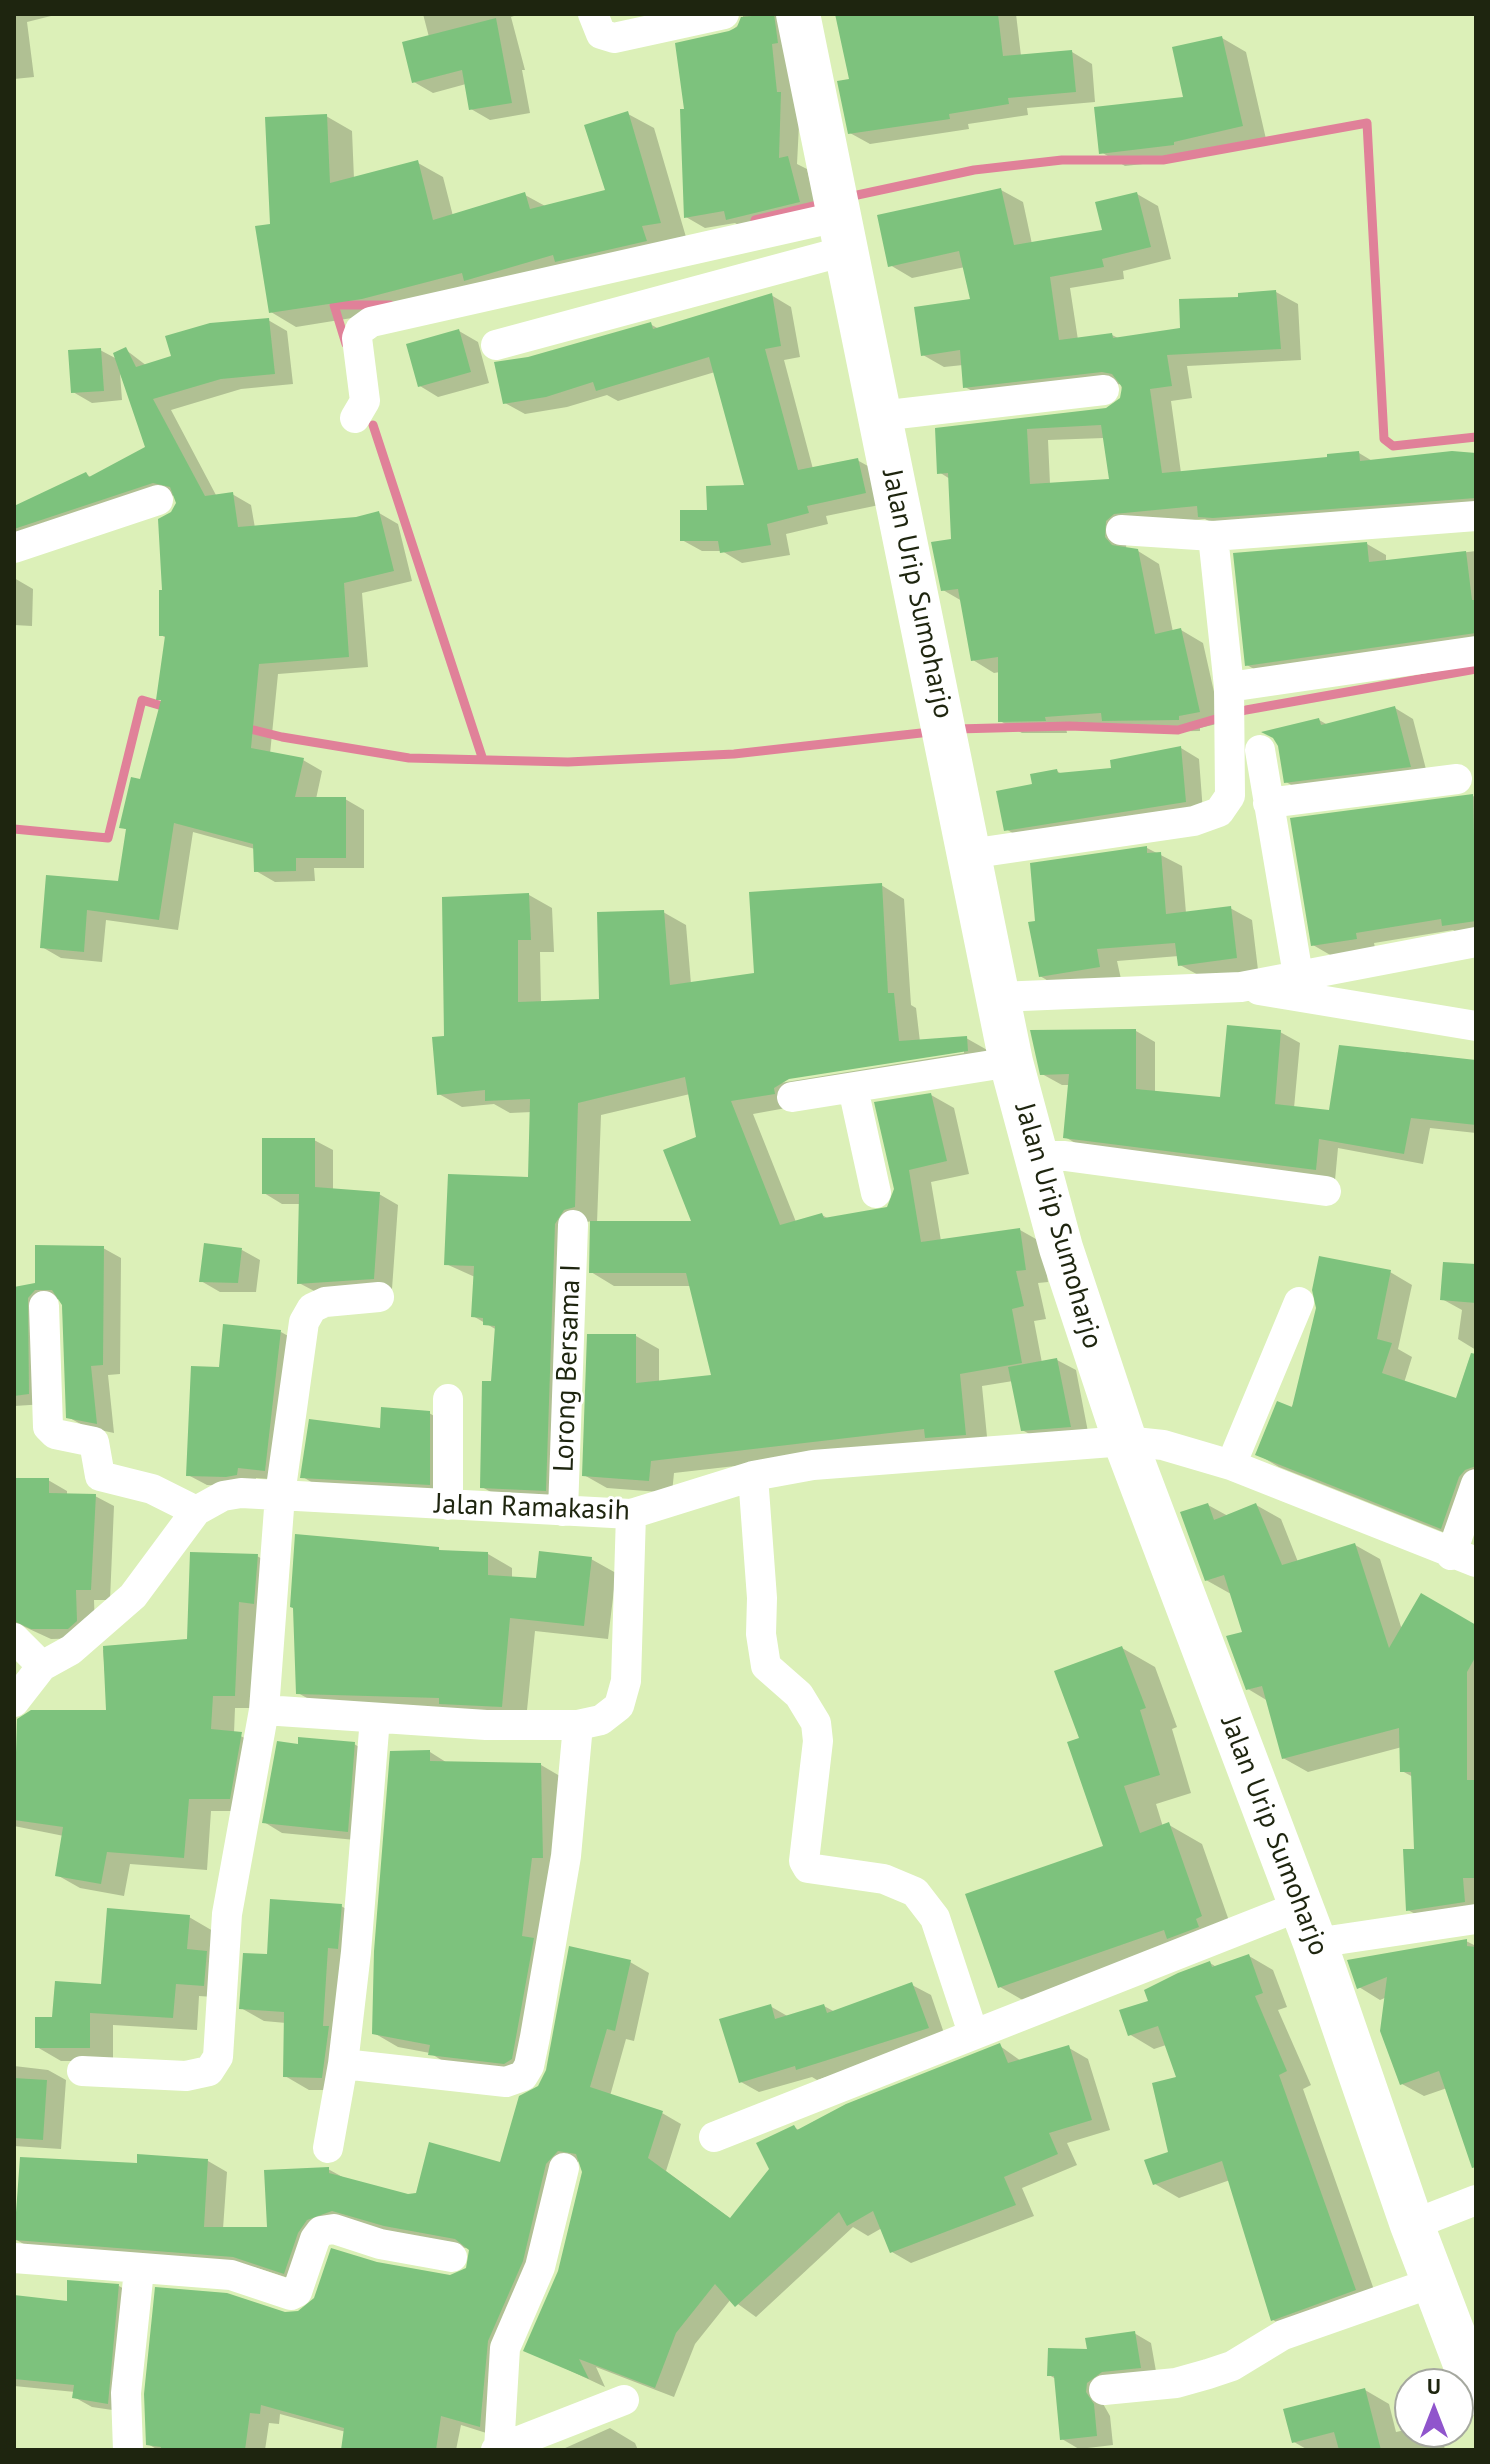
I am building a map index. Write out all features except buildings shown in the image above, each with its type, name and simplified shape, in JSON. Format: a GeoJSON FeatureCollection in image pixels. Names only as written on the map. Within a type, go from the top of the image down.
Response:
{"type":"FeatureCollection","features":[{"type":"Feature","properties":{"kind":"street"},"geometry":{"type":"LineString","coordinates":[[593,14],[601,34],[614,38],[724,14]]}},
{"type":"Feature","properties":{"kind":"street","name":"Jalan Urip Sumoharjo"},"geometry":{"type":"LineString","coordinates":[[798,14],[1011,1062],[1061,1248],[1125,1441],[1308,1925],[1412,2225],[1476,2393]]}},
{"type":"Feature","properties":{"kind":"street"},"geometry":{"type":"LineString","coordinates":[[496,345],[838,215]]}},
{"type":"Feature","properties":{"kind":"street"},"geometry":{"type":"LineString","coordinates":[[355,418],[365,401],[357,338],[360,330],[371,322],[838,215]]}},
{"type":"Feature","properties":{"kind":"street"},"geometry":{"type":"LineString","coordinates":[[880,416],[1104,390]]}},
{"type":"Feature","properties":{"kind":"street"},"geometry":{"type":"LineString","coordinates":[[14,548],[158,500]]}},
{"type":"Feature","properties":{"kind":"street"},"geometry":{"type":"LineString","coordinates":[[1121,530],[1213,536],[1476,516]]}},
{"type":"Feature","properties":{"kind":"street"},"geometry":{"type":"LineString","coordinates":[[969,854],[1209,817],[1227,805],[1230,796],[1229,696],[1213,536]]}},
{"type":"Feature","properties":{"kind":"street"},"geometry":{"type":"LineString","coordinates":[[1229,696],[1476,651]]}},
{"type":"Feature","properties":{"kind":"street"},"geometry":{"type":"LineString","coordinates":[[1260,750],[1298,975]]}},
{"type":"Feature","properties":{"kind":"street"},"geometry":{"type":"LineString","coordinates":[[1268,803],[1457,779]]}},
{"type":"Feature","properties":{"kind":"street"},"geometry":{"type":"LineString","coordinates":[[998,997],[1241,987],[1476,942]]}},
{"type":"Feature","properties":{"kind":"street"},"geometry":{"type":"LineString","coordinates":[[1241,987],[1476,1026]]}},
{"type":"Feature","properties":{"kind":"street"},"geometry":{"type":"LineString","coordinates":[[792,1097],[1011,1062]]}},
{"type":"Feature","properties":{"kind":"street"},"geometry":{"type":"LineString","coordinates":[[853,1088],[876,1193]]}},
{"type":"Feature","properties":{"kind":"street"},"geometry":{"type":"LineString","coordinates":[[1035,1156],[1065,1156],[1326,1191]]}},
{"type":"Feature","properties":{"kind":"street","name":"Lorong Bersama I"},"geometry":{"type":"LineString","coordinates":[[563,1511],[573,1225]]}},
{"type":"Feature","properties":{"kind":"street"},"geometry":{"type":"LineString","coordinates":[[82,2071],[186,2076],[209,2071],[214,2065],[220,2049],[221,1968],[227,1914],[264,1710],[280,1495],[304,1322],[312,1308],[325,1302],[379,1297]]}},
{"type":"Feature","properties":{"kind":"street"},"geometry":{"type":"LineString","coordinates":[[1231,1465],[1299,1302]]}},
{"type":"Feature","properties":{"kind":"street"},"geometry":{"type":"LineString","coordinates":[[14,1702],[42,1666],[71,1650],[133,1596],[196,1511],[152,1489],[100,1476],[94,1442],[55,1434],[48,1427],[44,1306]]}},
{"type":"Feature","properties":{"kind":"street"},"geometry":{"type":"LineString","coordinates":[[448,1399],[448,1505]]}},
{"type":"Feature","properties":{"kind":"street","name":"Jalan Ramakasih"},"geometry":{"type":"LineString","coordinates":[[196,1511],[223,1496],[280,1495],[631,1514],[753,1476],[813,1465],[1125,1441],[1163,1445],[1231,1465],[1464,1558]]}},
{"type":"Feature","properties":{"kind":"street"},"geometry":{"type":"LineString","coordinates":[[753,1476],[762,1598],[761,1634],[766,1666],[799,1695],[816,1723],[818,1741],[804,1861],[808,1868],[884,1879],[915,1892],[935,1918],[973,2033]]}},
{"type":"Feature","properties":{"kind":"street"},"geometry":{"type":"LineString","coordinates":[[1464,1558],[1476,1484]]}},
{"type":"Feature","properties":{"kind":"street"},"geometry":{"type":"LineString","coordinates":[[264,1710],[486,1725],[578,1725],[612,1714],[623,1694],[629,1626],[631,1514]]}},
{"type":"Feature","properties":{"kind":"street"},"geometry":{"type":"LineString","coordinates":[[14,1638],[42,1666]]}},
{"type":"Feature","properties":{"kind":"street"},"geometry":{"type":"LineString","coordinates":[[328,2148],[343,2064],[375,1718]]}},
{"type":"Feature","properties":{"kind":"street"},"geometry":{"type":"LineString","coordinates":[[343,2064],[506,2082],[526,2071],[566,1856],[578,1725]]}},
{"type":"Feature","properties":{"kind":"street"},"geometry":{"type":"LineString","coordinates":[[714,2137],[973,2033],[1308,1925],[1476,1919]]}},
{"type":"Feature","properties":{"kind":"street"},"geometry":{"type":"LineString","coordinates":[[564,2168],[540,2267],[505,2348],[498,2450],[624,2400]]}},
{"type":"Feature","properties":{"kind":"street"},"geometry":{"type":"LineString","coordinates":[[1412,2225],[1476,2200]]}},
{"type":"Feature","properties":{"kind":"street"},"geometry":{"type":"LineString","coordinates":[[14,2258],[231,2275],[295,2295],[315,2239],[321,2231],[334,2229],[380,2244],[452,2257]]}},
{"type":"Feature","properties":{"kind":"street"},"geometry":{"type":"LineString","coordinates":[[128,2450],[126,2393],[139,2270]]}},
{"type":"Feature","properties":{"kind":"street"},"geometry":{"type":"LineString","coordinates":[[1104,2390],[1176,2383],[1208,2374],[1232,2366],[1283,2335],[1434,2282]]}},
{"type":"Feature","properties":{"kind":"waterway"},"geometry":{"type":"LineString","coordinates":[[848,197],[974,170],[1062,160],[1163,160],[1367,123],[1384,439],[1393,446],[1476,437]]}},
{"type":"Feature","properties":{"kind":"waterway"},"geometry":{"type":"LineString","coordinates":[[755,220],[826,203]]}},
{"type":"Feature","properties":{"kind":"waterway"},"geometry":{"type":"LineString","coordinates":[[346,344],[334,305],[390,305]]}},
{"type":"Feature","properties":{"kind":"waterway"},"geometry":{"type":"LineString","coordinates":[[373,425],[483,760]]}},
{"type":"Feature","properties":{"kind":"waterway"},"geometry":{"type":"LineString","coordinates":[[957,729],[1069,726],[1178,730],[1246,710],[1476,669]]}},
{"type":"Feature","properties":{"kind":"waterway"},"geometry":{"type":"LineString","coordinates":[[14,829],[108,838],[142,700],[169,708]]}},
{"type":"Feature","properties":{"kind":"waterway"},"geometry":{"type":"LineString","coordinates":[[242,727],[282,737],[409,758],[568,762],[734,754],[930,732]]}}]}
